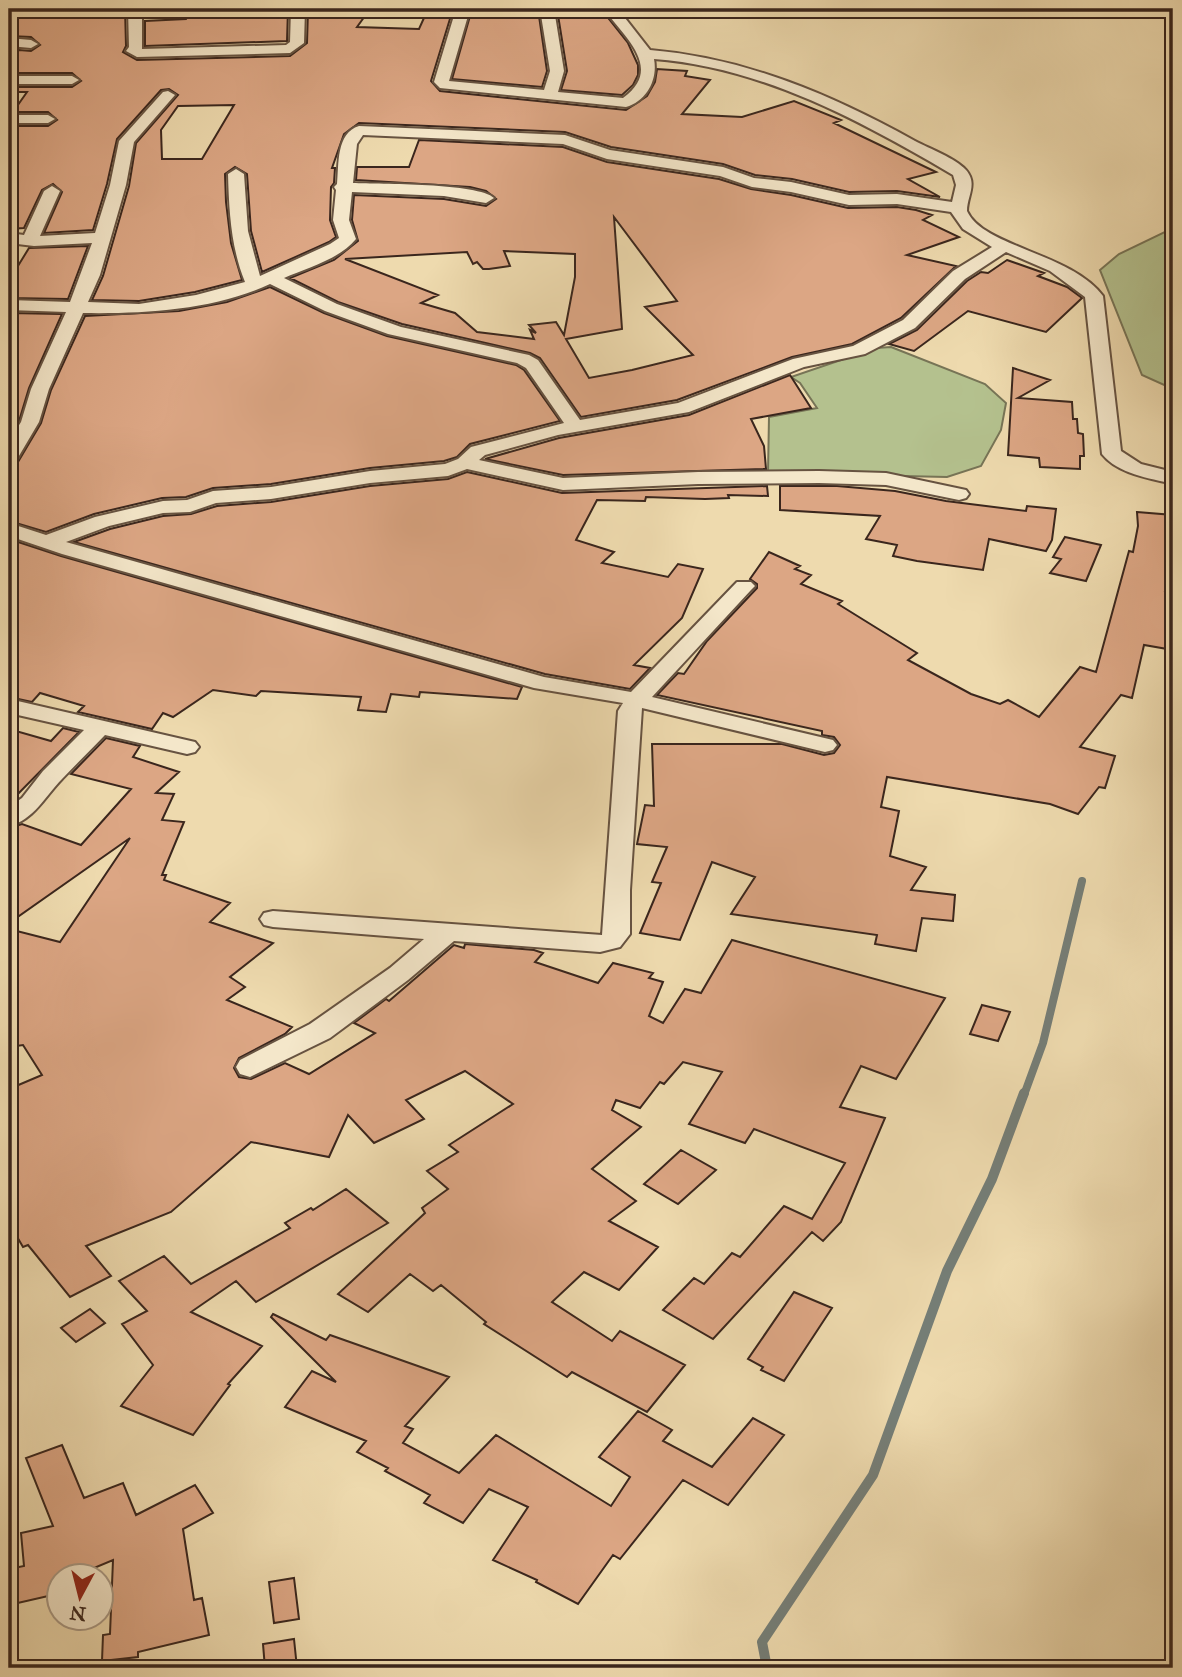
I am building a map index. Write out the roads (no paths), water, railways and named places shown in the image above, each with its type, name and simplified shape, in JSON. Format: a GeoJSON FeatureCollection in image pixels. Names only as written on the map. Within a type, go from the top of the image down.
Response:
{"type":"FeatureCollection","features":[{"type":"Feature","properties":{"kind":"street"},"geometry":{"type":"LineString","coordinates":[[135,9],[136,47],[133,51],[136,53],[290,49],[297,43],[298,9]]}},
{"type":"Feature","properties":{"kind":"street"},"geometry":{"type":"LineString","coordinates":[[388,11],[418,9]]}},
{"type":"Feature","properties":{"kind":"street"},"geometry":{"type":"LineString","coordinates":[[463,9],[442,82],[445,85],[626,103],[638,96],[651,68],[646,54],[611,9]]}},
{"type":"Feature","properties":{"kind":"street"},"geometry":{"type":"LineString","coordinates":[[547,9],[557,71],[549,96]]}},
{"type":"Feature","properties":{"kind":"street"},"geometry":{"type":"LineString","coordinates":[[9,42],[31,44]]}},
{"type":"Feature","properties":{"kind":"street"},"geometry":{"type":"LineString","coordinates":[[646,54],[707,60],[762,77],[884,131],[959,172],[966,187],[959,208],[960,215],[1005,246],[1050,264],[1094,296],[1112,454],[1134,468],[1173,478]]}},
{"type":"Feature","properties":{"kind":"street"},"geometry":{"type":"LineString","coordinates":[[9,80],[72,80]]}},
{"type":"Feature","properties":{"kind":"street"},"geometry":{"type":"LineString","coordinates":[[9,457],[30,422],[40,389],[91,275],[118,185],[127,141],[168,95]]}},
{"type":"Feature","properties":{"kind":"street"},"geometry":{"type":"LineString","coordinates":[[9,119],[48,119]]}},
{"type":"Feature","properties":{"kind":"street"},"geometry":{"type":"LineString","coordinates":[[9,305],[139,309],[197,300],[263,281],[346,242],[348,239],[341,220],[342,187],[351,137],[359,131],[565,140],[607,154],[723,172],[752,182],[791,187],[849,200],[897,199],[959,208]]}},
{"type":"Feature","properties":{"kind":"street"},"geometry":{"type":"LineString","coordinates":[[236,174],[236,202],[246,266],[263,281],[345,313],[437,342],[523,359],[532,364],[575,426]]}},
{"type":"Feature","properties":{"kind":"street"},"geometry":{"type":"LineString","coordinates":[[342,187],[444,191],[486,198]]}},
{"type":"Feature","properties":{"kind":"street"},"geometry":{"type":"LineString","coordinates":[[15,241],[52,191]]}},
{"type":"Feature","properties":{"kind":"street"},"geometry":{"type":"LineString","coordinates":[[15,241],[100,238]]}},
{"type":"Feature","properties":{"kind":"street"},"geometry":{"type":"LineString","coordinates":[[49,541],[102,521],[163,507],[190,506],[213,497],[429,472],[464,463],[478,451],[575,426],[682,408],[799,363],[859,351],[909,324],[959,275],[1005,246]]}},
{"type":"Feature","properties":{"kind":"street"},"geometry":{"type":"LineString","coordinates":[[464,463],[563,484],[698,478],[820,477],[886,479],[960,494]]}},
{"type":"Feature","properties":{"kind":"street"},"geometry":{"type":"LineString","coordinates":[[9,529],[69,550],[542,683],[613,694],[825,745]]}},
{"type":"Feature","properties":{"kind":"street"},"geometry":{"type":"LineString","coordinates":[[273,919],[600,944],[611,941],[617,934],[617,890],[629,711],[636,700],[744,586]]}},
{"type":"Feature","properties":{"kind":"street"},"geometry":{"type":"LineString","coordinates":[[9,706],[187,747]]}},
{"type":"Feature","properties":{"kind":"street"},"geometry":{"type":"LineString","coordinates":[[9,819],[30,803],[51,776],[100,727]]}},
{"type":"Feature","properties":{"kind":"street"},"geometry":{"type":"LineString","coordinates":[[250,1067],[320,1031],[399,974],[450,931]]}},
{"type":"Feature","properties":{"kind":"waterway"},"geometry":{"type":"LineString","coordinates":[[1024,1095],[1043,1043],[1082,881]]}},
{"type":"Feature","properties":{"kind":"waterway"},"geometry":{"type":"LineString","coordinates":[[767,1668],[762,1642],[873,1475],[947,1271],[992,1179],[1024,1093]]}}]}
